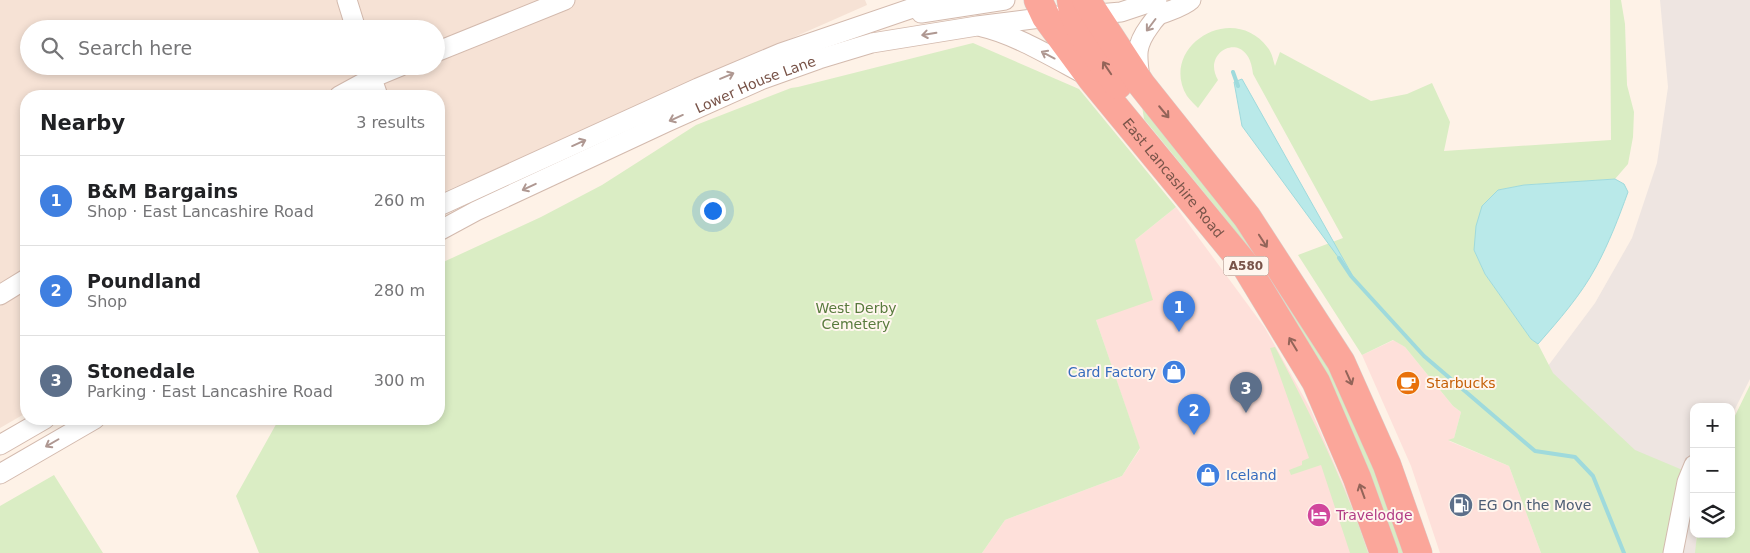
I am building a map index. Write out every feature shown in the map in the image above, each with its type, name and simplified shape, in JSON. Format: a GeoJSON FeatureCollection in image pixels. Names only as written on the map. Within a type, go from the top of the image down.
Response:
{"type":"FeatureCollection","features":[{"type":"Feature","properties":{"kind":"highway","name":"East Lancashire Road"},"geometry":{"type":"LineString","coordinates":[[1066,5],[1091,78],[1245,265],[1316,382],[1357,478],[1384,553]]}},
{"type":"Feature","properties":{"kind":"highway","name":"A580"},"geometry":{"type":"LineString","coordinates":[[1066,5],[1141,84],[1247,216],[1341,362],[1388,465],[1418,553]]}},
{"type":"Feature","properties":{"kind":"highway"},"geometry":{"type":"LineString","coordinates":[[1066,5],[1140,118],[1224,221],[1245,265]]}},
{"type":"Feature","properties":{"kind":"street"},"geometry":{"type":"LineString","coordinates":[[347,0],[353,20]]}},
{"type":"Feature","properties":{"kind":"street"},"geometry":{"type":"LineString","coordinates":[[445,48],[565,0]]}},
{"type":"Feature","properties":{"kind":"street","name":"Lower House Lane"},"geometry":{"type":"LineString","coordinates":[[445,203],[698,88],[781,53],[936,0]]}},
{"type":"Feature","properties":{"kind":"street"},"geometry":{"type":"LineString","coordinates":[[871,22],[1005,0]]}},
{"type":"Feature","properties":{"kind":"street","name":"Lower House Lane"},"geometry":{"type":"LineString","coordinates":[[445,228],[485,207],[764,79],[819,59],[872,43],[977,26],[1066,5],[1121,12],[1157,0]]}},
{"type":"Feature","properties":{"kind":"street"},"geometry":{"type":"LineString","coordinates":[[1141,84],[1137,56],[1138,45],[1143,35],[1157,16],[1187,4],[1191,0]]}},
{"type":"Feature","properties":{"kind":"street"},"geometry":{"type":"LineString","coordinates":[[977,26],[991,29],[1040,50],[1091,78]]}},
{"type":"Feature","properties":{"kind":"street"},"geometry":{"type":"LineString","coordinates":[[347,90],[366,75]]}},
{"type":"Feature","properties":{"kind":"street"},"geometry":{"type":"LineString","coordinates":[[371,75],[376,90]]}},
{"type":"Feature","properties":{"kind":"street"},"geometry":{"type":"LineString","coordinates":[[0,295],[20,283]]}},
{"type":"Feature","properties":{"kind":"street"},"geometry":{"type":"LineString","coordinates":[[0,445],[35,425]]}},
{"type":"Feature","properties":{"kind":"street"},"geometry":{"type":"LineString","coordinates":[[0,474],[85,425]]}},
{"type":"Feature","properties":{"kind":"street"},"geometry":{"type":"LineString","coordinates":[[1673,553],[1690,474]]}},
{"type":"Feature","properties":{"kind":"shaded area"},"geometry":{"type":"Polygon","coordinates":[[[0,0],[865,0],[867,5],[445,191],[445,90],[20,90],[20,416],[0,428],[0,0]]]}},
{"type":"Feature","properties":{"kind":"shaded area"},"geometry":{"type":"Polygon","coordinates":[[[1660,0],[1750,0],[1750,379],[1735,409],[1735,403],[1690,403],[1690,538],[1696,538],[1697,553],[1576,553],[1545,370],[1595,303],[1632,238],[1657,163],[1668,87],[1660,0]]]}},
{"type":"Feature","properties":{"kind":"shaded area"},"geometry":{"type":"Polygon","coordinates":[[[1176,207],[1265,328],[1310,408],[1362,527],[1370,553],[982,553],[1005,520],[1122,476],[1140,449],[1096,320],[1135,240],[1176,207]]]}},
{"type":"Feature","properties":{"kind":"shaded area"},"geometry":{"type":"Polygon","coordinates":[[[1394,340],[1405,347],[1453,406],[1461,412],[1454,438],[1449,441],[1509,466],[1541,553],[1440,553],[1411,466],[1362,355],[1394,340]]]}},
{"type":"Feature","properties":{"kind":"green space"},"geometry":{"type":"Polygon","coordinates":[[[1610,0],[1621,0],[1625,24],[1627,85],[1634,112],[1633,137],[1628,164],[1615,179],[1524,185],[1498,190],[1474,250],[1485,274],[1531,339],[1538,344],[1553,373],[1635,450],[1685,471],[1668,553],[1541,553],[1509,466],[1448,440],[1454,438],[1461,412],[1453,406],[1405,347],[1393,340],[1362,355],[1298,255],[1343,238],[1253,74],[1250,60],[1243,51],[1235,47],[1227,48],[1220,53],[1215,60],[1214,69],[1218,80],[1198,108],[1187,96],[1181,78],[1182,61],[1190,47],[1203,36],[1219,29],[1236,28],[1253,34],[1268,48],[1275,66],[1280,52],[1371,101],[1407,94],[1432,83],[1450,122],[1444,151],[1611,140],[1610,0]]]}},
{"type":"Feature","properties":{"kind":"green space","name":"West Derby Cemetery"},"geometry":{"type":"Polygon","coordinates":[[[973,43],[1079,89],[1176,207],[1135,240],[1153,300],[1096,320],[1140,448],[1122,476],[1005,520],[982,553],[259,553],[236,496],[276,425],[445,425],[445,261],[541,217],[602,185],[696,125],[791,88],[973,43]]]}},
{"type":"Feature","properties":{"kind":"green space"},"geometry":{"type":"Polygon","coordinates":[[[1142,106],[1229,207],[1337,373],[1410,553],[1396,553],[1233,228],[1144,119],[1142,106]]]}},
{"type":"Feature","properties":{"kind":"green space"},"geometry":{"type":"Polygon","coordinates":[[[1275,347],[1314,422],[1338,474],[1368,553],[1350,553],[1321,465],[1291,475],[1289,470],[1302,465],[1302,461],[1309,458],[1270,348],[1275,347]]]}},
{"type":"Feature","properties":{"kind":"green space"},"geometry":{"type":"Polygon","coordinates":[[[1750,385],[1750,553],[1695,553],[1697,538],[1735,538],[1735,416],[1750,385]]]}},
{"type":"Feature","properties":{"kind":"green space"},"geometry":{"type":"Polygon","coordinates":[[[54,475],[103,553],[0,553],[0,506],[54,475]]]}},
{"type":"Feature","properties":{"kind":"water"},"geometry":{"type":"Polygon","coordinates":[[[1242,79],[1355,280],[1242,126],[1234,82],[1242,79]]]}},
{"type":"Feature","properties":{"kind":"water"},"geometry":{"type":"Polygon","coordinates":[[[1615,179],[1624,184],[1628,192],[1605,249],[1577,297],[1538,344],[1531,339],[1485,274],[1474,250],[1476,226],[1482,206],[1498,190],[1524,185],[1615,179]]]}},
{"type":"Feature","properties":{"kind":"waterway"},"geometry":{"type":"LineString","coordinates":[[1233,72],[1238,86]]}},
{"type":"Feature","properties":{"kind":"waterway"},"geometry":{"type":"LineString","coordinates":[[1339,258],[1351,276],[1424,356],[1535,451],[1575,457],[1593,476],[1624,553]]}},
{"type":"Feature","properties":{"kind":"place","name":"B&M Bargains"},"geometry":{"type":"Point","coordinates":[1179,332]}},
{"type":"Feature","properties":{"kind":"place","name":"Card Factory"},"geometry":{"type":"Point","coordinates":[1174,372]}},
{"type":"Feature","properties":{"kind":"place","name":"Starbucks"},"geometry":{"type":"Point","coordinates":[1408,383]}},
{"type":"Feature","properties":{"kind":"place","name":"Stonedale"},"geometry":{"type":"Point","coordinates":[1246,413]}},
{"type":"Feature","properties":{"kind":"place","name":"Poundland"},"geometry":{"type":"Point","coordinates":[1194,435]}},
{"type":"Feature","properties":{"kind":"place","name":"Iceland"},"geometry":{"type":"Point","coordinates":[1208,475]}},
{"type":"Feature","properties":{"kind":"place","name":"EG On the Move"},"geometry":{"type":"Point","coordinates":[1461,505]}},
{"type":"Feature","properties":{"kind":"place","name":"Travelodge"},"geometry":{"type":"Point","coordinates":[1319,515]}}]}
